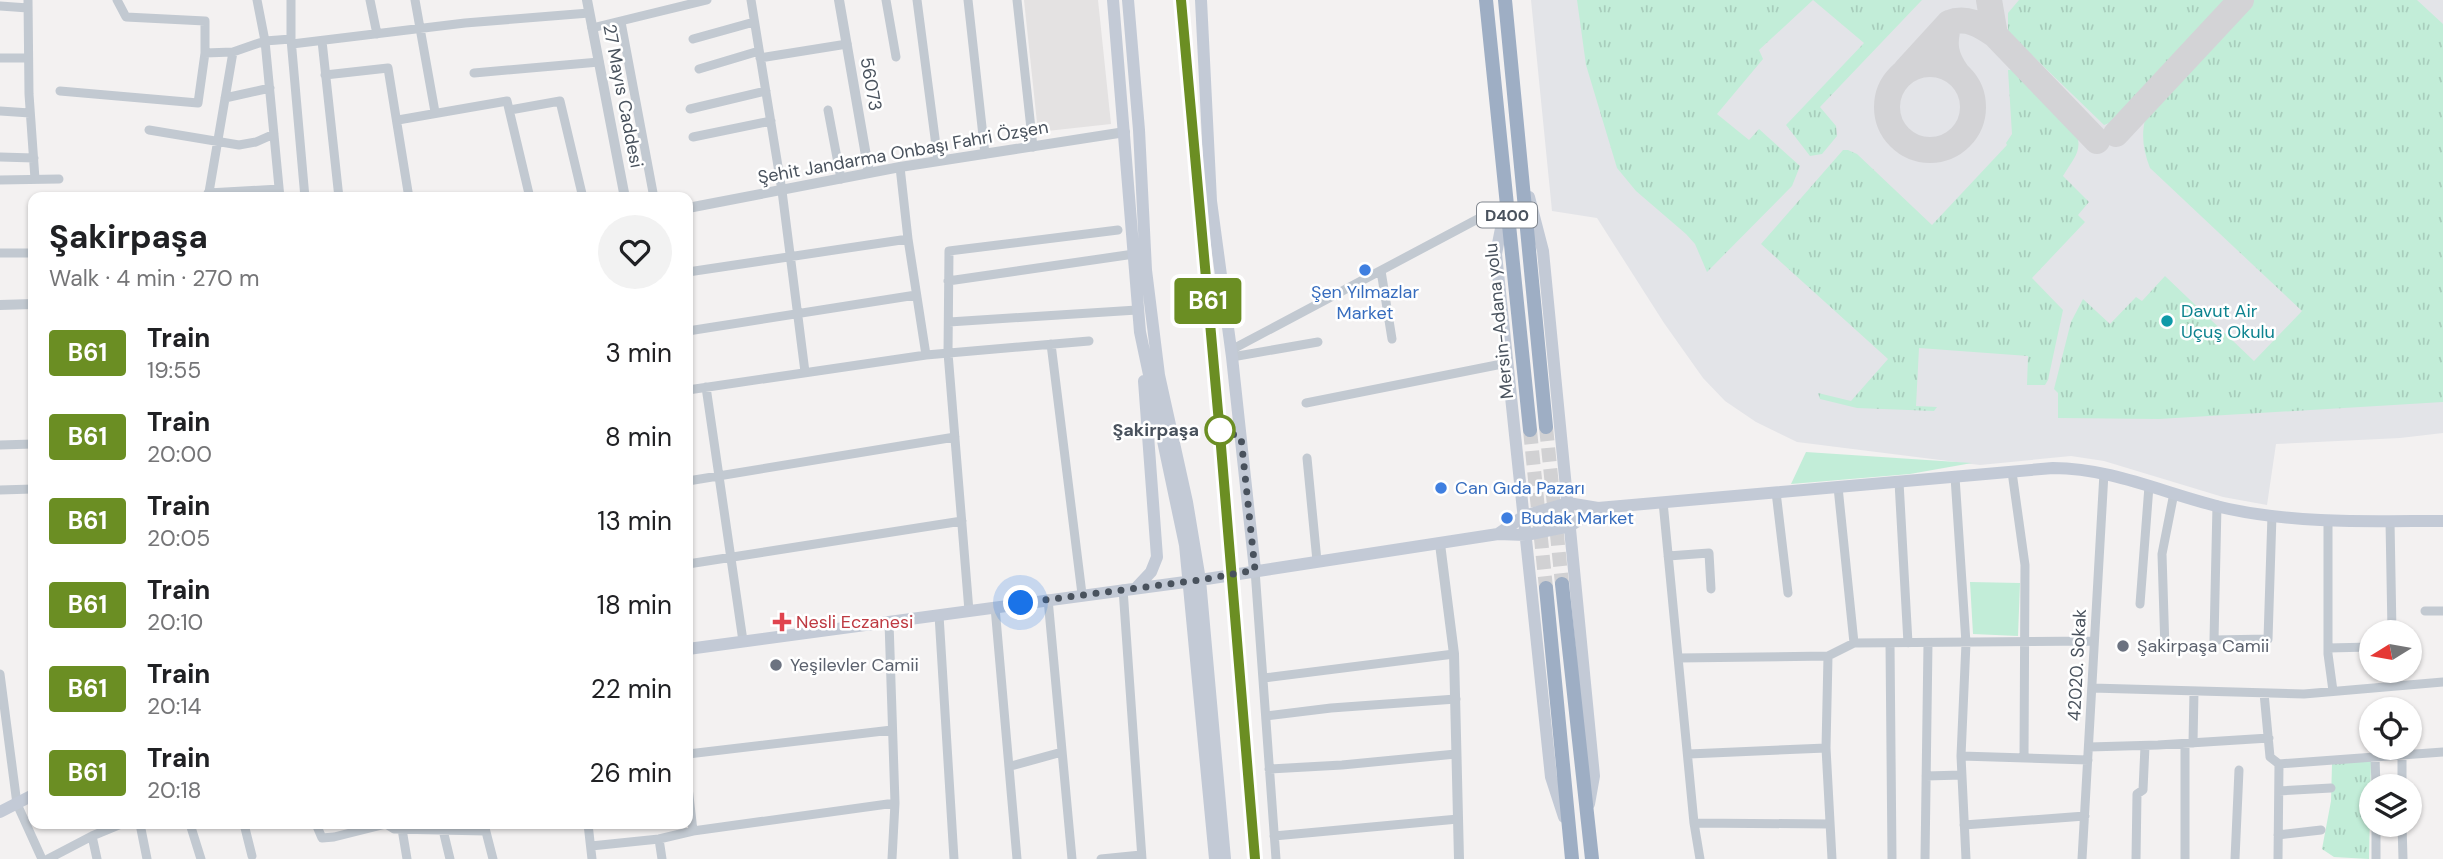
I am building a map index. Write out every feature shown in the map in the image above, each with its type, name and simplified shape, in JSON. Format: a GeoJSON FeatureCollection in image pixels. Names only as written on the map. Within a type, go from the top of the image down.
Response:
{"type":"FeatureCollection","features":[{"type":"Feature","properties":{"kind":"highway","name":"Mersin-Adana yolu"},"geometry":{"type":"LineString","coordinates":[[1486,0],[1530,430]]}},
{"type":"Feature","properties":{"kind":"highway","name":"Mersin-Adana yolu"},"geometry":{"type":"LineString","coordinates":[[1505,0],[1546,427]]}},
{"type":"Feature","properties":{"kind":"highway"},"geometry":{"type":"LineString","coordinates":[[1562,584],[1592,859]]}},
{"type":"Feature","properties":{"kind":"highway"},"geometry":{"type":"LineString","coordinates":[[1546,588],[1572,859]]}},
{"type":"Feature","properties":{"kind":"main road"},"geometry":{"type":"LineString","coordinates":[[1113,0],[1157,557],[1151,572],[1129,589]]}},
{"type":"Feature","properties":{"kind":"main road"},"geometry":{"type":"LineString","coordinates":[[1128,0],[1139,130],[1146,270],[1159,375],[1187,502],[1225,859]]}},
{"type":"Feature","properties":{"kind":"main road"},"geometry":{"type":"LineString","coordinates":[[1200,0],[1211,201],[1255,570]]}},
{"type":"Feature","properties":{"kind":"main road"},"geometry":{"type":"LineString","coordinates":[[1520,163],[1543,251],[1594,776],[1587,822]]}},
{"type":"Feature","properties":{"kind":"main road"},"geometry":{"type":"LineString","coordinates":[[1506,204],[1496,254],[1507,363],[1551,777],[1570,833]]}},
{"type":"Feature","properties":{"kind":"main road"},"geometry":{"type":"LineString","coordinates":[[1140,332],[1195,580],[1215,859]]}},
{"type":"Feature","properties":{"kind":"main road"},"geometry":{"type":"LineString","coordinates":[[1498,534],[1524,516],[1568,503],[1598,508],[2053,468],[2082,468],[2217,505],[2272,515],[2328,520],[2443,521]]}},
{"type":"Feature","properties":{"kind":"main road"},"geometry":{"type":"LineString","coordinates":[[693,648],[1195,580],[1498,534],[1526,535],[1570,526],[1598,508]]}},
{"type":"Feature","properties":{"kind":"main road"},"geometry":{"type":"LineString","coordinates":[[0,812],[28,798]]}},
{"type":"Feature","properties":{"kind":"street"},"geometry":{"type":"LineString","coordinates":[[61,91],[198,103],[205,53],[205,21],[127,16],[117,0]]}},
{"type":"Feature","properties":{"kind":"street"},"geometry":{"type":"LineString","coordinates":[[257,0],[265,41],[279,192]]}},
{"type":"Feature","properties":{"kind":"street"},"geometry":{"type":"LineString","coordinates":[[291,0],[291,42],[304,192]]}},
{"type":"Feature","properties":{"kind":"street"},"geometry":{"type":"LineString","coordinates":[[370,0],[377,34]]}},
{"type":"Feature","properties":{"kind":"street"},"geometry":{"type":"LineString","coordinates":[[415,0],[435,112]]}},
{"type":"Feature","properties":{"kind":"street","name":"27 Mayıs Caddesi"},"geometry":{"type":"LineString","coordinates":[[587,0],[624,192]]}},
{"type":"Feature","properties":{"kind":"street"},"geometry":{"type":"LineString","coordinates":[[592,28],[707,0]]}},
{"type":"Feature","properties":{"kind":"street"},"geometry":{"type":"LineString","coordinates":[[751,0],[782,191],[805,372]]}},
{"type":"Feature","properties":{"kind":"street","name":"56073"},"geometry":{"type":"LineString","coordinates":[[839,0],[869,173]]}},
{"type":"Feature","properties":{"kind":"street"},"geometry":{"type":"LineString","coordinates":[[886,0],[896,57]]}},
{"type":"Feature","properties":{"kind":"street"},"geometry":{"type":"LineString","coordinates":[[917,0],[937,161]]}},
{"type":"Feature","properties":{"kind":"street"},"geometry":{"type":"LineString","coordinates":[[968,0],[985,154]]}},
{"type":"Feature","properties":{"kind":"street"},"geometry":{"type":"LineString","coordinates":[[1017,0],[1033,147]]}},
{"type":"Feature","properties":{"kind":"street"},"geometry":{"type":"LineString","coordinates":[[0,6],[28,4],[30,113],[35,179]]}},
{"type":"Feature","properties":{"kind":"street"},"geometry":{"type":"LineString","coordinates":[[205,53],[233,52],[265,41],[322,41],[421,28],[589,13]]}},
{"type":"Feature","properties":{"kind":"street"},"geometry":{"type":"LineString","coordinates":[[621,22],[653,192]]}},
{"type":"Feature","properties":{"kind":"street"},"geometry":{"type":"LineString","coordinates":[[693,39],[754,22]]}},
{"type":"Feature","properties":{"kind":"street"},"geometry":{"type":"LineString","coordinates":[[322,41],[337,192]]}},
{"type":"Feature","properties":{"kind":"street"},"geometry":{"type":"LineString","coordinates":[[699,69],[760,54],[847,44]]}},
{"type":"Feature","properties":{"kind":"street"},"geometry":{"type":"LineString","coordinates":[[209,192],[233,52]]}},
{"type":"Feature","properties":{"kind":"street"},"geometry":{"type":"LineString","coordinates":[[0,58],[28,58]]}},
{"type":"Feature","properties":{"kind":"street"},"geometry":{"type":"LineString","coordinates":[[474,73],[599,62]]}},
{"type":"Feature","properties":{"kind":"street"},"geometry":{"type":"LineString","coordinates":[[325,75],[388,68],[408,192]]}},
{"type":"Feature","properties":{"kind":"street"},"geometry":{"type":"LineString","coordinates":[[225,98],[270,88]]}},
{"type":"Feature","properties":{"kind":"street"},"geometry":{"type":"LineString","coordinates":[[690,109],[766,91]]}},
{"type":"Feature","properties":{"kind":"street"},"geometry":{"type":"LineString","coordinates":[[398,120],[507,101],[529,192]]}},
{"type":"Feature","properties":{"kind":"street"},"geometry":{"type":"LineString","coordinates":[[510,110],[560,101],[582,192]]}},
{"type":"Feature","properties":{"kind":"street"},"geometry":{"type":"LineString","coordinates":[[828,110],[841,179]]}},
{"type":"Feature","properties":{"kind":"street"},"geometry":{"type":"LineString","coordinates":[[0,111],[30,113]]}},
{"type":"Feature","properties":{"kind":"street"},"geometry":{"type":"LineString","coordinates":[[693,137],[771,121]]}},
{"type":"Feature","properties":{"kind":"street"},"geometry":{"type":"LineString","coordinates":[[149,130],[239,145],[256,142],[274,134]]}},
{"type":"Feature","properties":{"kind":"street","name":"Şehit Jandarma Onbaşı Fahri Özşen"},"geometry":{"type":"LineString","coordinates":[[693,207],[900,167],[1125,132]]}},
{"type":"Feature","properties":{"kind":"street"},"geometry":{"type":"LineString","coordinates":[[0,157],[34,158]]}},
{"type":"Feature","properties":{"kind":"street"},"geometry":{"type":"LineString","coordinates":[[900,167],[926,355]]}},
{"type":"Feature","properties":{"kind":"street"},"geometry":{"type":"LineString","coordinates":[[0,180],[59,178]]}},
{"type":"Feature","properties":{"kind":"street"},"geometry":{"type":"LineString","coordinates":[[1231,354],[1506,204]]}},
{"type":"Feature","properties":{"kind":"street"},"geometry":{"type":"LineString","coordinates":[[970,611],[948,353],[948,251],[1118,230]]}},
{"type":"Feature","properties":{"kind":"street"},"geometry":{"type":"LineString","coordinates":[[693,271],[908,239]]}},
{"type":"Feature","properties":{"kind":"street"},"geometry":{"type":"LineString","coordinates":[[0,253],[28,253]]}},
{"type":"Feature","properties":{"kind":"street"},"geometry":{"type":"LineString","coordinates":[[948,281],[1135,254]]}},
{"type":"Feature","properties":{"kind":"street"},"geometry":{"type":"LineString","coordinates":[[1381,271],[1392,339]]}},
{"type":"Feature","properties":{"kind":"street"},"geometry":{"type":"LineString","coordinates":[[693,330],[916,295]]}},
{"type":"Feature","properties":{"kind":"street"},"geometry":{"type":"LineString","coordinates":[[0,304],[28,304]]}},
{"type":"Feature","properties":{"kind":"street"},"geometry":{"type":"LineString","coordinates":[[948,322],[1137,310]]}},
{"type":"Feature","properties":{"kind":"street"},"geometry":{"type":"LineString","coordinates":[[693,389],[926,355],[1089,341]]}},
{"type":"Feature","properties":{"kind":"street"},"geometry":{"type":"LineString","coordinates":[[1231,354],[1318,342]]}},
{"type":"Feature","properties":{"kind":"street"},"geometry":{"type":"LineString","coordinates":[[1051,344],[1082,594]]}},
{"type":"Feature","properties":{"kind":"street"},"geometry":{"type":"LineString","coordinates":[[1306,402],[1507,363]]}},
{"type":"Feature","properties":{"kind":"street"},"geometry":{"type":"LineString","coordinates":[[706,387],[743,642]]}},
{"type":"Feature","properties":{"kind":"street"},"geometry":{"type":"LineString","coordinates":[[693,480],[955,438]]}},
{"type":"Feature","properties":{"kind":"street"},"geometry":{"type":"LineString","coordinates":[[0,445],[28,444]]}},
{"type":"Feature","properties":{"kind":"street"},"geometry":{"type":"LineString","coordinates":[[1307,458],[1317,561]]}},
{"type":"Feature","properties":{"kind":"street"},"geometry":{"type":"LineString","coordinates":[[2012,472],[2025,565],[2024,757]]}},
{"type":"Feature","properties":{"kind":"street","name":"42020. Sokak"},"geometry":{"type":"LineString","coordinates":[[2082,859],[2104,473]]}},
{"type":"Feature","properties":{"kind":"street"},"geometry":{"type":"LineString","coordinates":[[1955,477],[1966,643],[1961,756],[1966,859]]}},
{"type":"Feature","properties":{"kind":"street"},"geometry":{"type":"LineString","coordinates":[[1899,482],[1908,643]]}},
{"type":"Feature","properties":{"kind":"street"},"geometry":{"type":"LineString","coordinates":[[2140,604],[2149,486]]}},
{"type":"Feature","properties":{"kind":"street"},"geometry":{"type":"LineString","coordinates":[[1838,487],[1854,643]]}},
{"type":"Feature","properties":{"kind":"street"},"geometry":{"type":"LineString","coordinates":[[0,490],[28,489]]}},
{"type":"Feature","properties":{"kind":"street"},"geometry":{"type":"LineString","coordinates":[[1776,492],[1788,593]]}},
{"type":"Feature","properties":{"kind":"street"},"geometry":{"type":"LineString","coordinates":[[2165,650],[2162,554],[2174,493]]}},
{"type":"Feature","properties":{"kind":"street"},"geometry":{"type":"LineString","coordinates":[[1663,502],[1694,823],[1700,859]]}},
{"type":"Feature","properties":{"kind":"street"},"geometry":{"type":"LineString","coordinates":[[2217,505],[2214,640],[2268,639],[2272,515]]}},
{"type":"Feature","properties":{"kind":"street"},"geometry":{"type":"LineString","coordinates":[[2328,520],[2328,648],[2333,691]]}},
{"type":"Feature","properties":{"kind":"street"},"geometry":{"type":"LineString","coordinates":[[693,563],[962,521]]}},
{"type":"Feature","properties":{"kind":"street"},"geometry":{"type":"LineString","coordinates":[[2390,521],[2392,620]]}},
{"type":"Feature","properties":{"kind":"street"},"geometry":{"type":"LineString","coordinates":[[1440,544],[1454,654],[1459,859]]}},
{"type":"Feature","properties":{"kind":"street"},"geometry":{"type":"LineString","coordinates":[[1668,556],[1709,553],[1711,589]]}},
{"type":"Feature","properties":{"kind":"street"},"geometry":{"type":"LineString","coordinates":[[1255,570],[1276,859]]}},
{"type":"Feature","properties":{"kind":"street"},"geometry":{"type":"LineString","coordinates":[[1101,859],[1141,857],[1129,589]]}},
{"type":"Feature","properties":{"kind":"street"},"geometry":{"type":"LineString","coordinates":[[1048,599],[1072,859]]}},
{"type":"Feature","properties":{"kind":"street"},"geometry":{"type":"LineString","coordinates":[[995,607],[1011,766],[1017,859]]}},
{"type":"Feature","properties":{"kind":"street"},"geometry":{"type":"LineString","coordinates":[[2426,611],[2443,611]]}},
{"type":"Feature","properties":{"kind":"street"},"geometry":{"type":"LineString","coordinates":[[939,615],[954,859]]}},
{"type":"Feature","properties":{"kind":"street"},"geometry":{"type":"LineString","coordinates":[[889,622],[895,803],[892,859]]}},
{"type":"Feature","properties":{"kind":"street"},"geometry":{"type":"LineString","coordinates":[[1678,658],[1828,656],[1854,643],[2094,641]]}},
{"type":"Feature","properties":{"kind":"street"},"geometry":{"type":"LineString","coordinates":[[1890,643],[1892,859]]}},
{"type":"Feature","properties":{"kind":"street"},"geometry":{"type":"LineString","coordinates":[[1925,859],[1928,643]]}},
{"type":"Feature","properties":{"kind":"street"},"geometry":{"type":"LineString","coordinates":[[2328,648],[2359,648]]}},
{"type":"Feature","properties":{"kind":"street"},"geometry":{"type":"LineString","coordinates":[[1264,678],[1454,654]]}},
{"type":"Feature","properties":{"kind":"street"},"geometry":{"type":"LineString","coordinates":[[1828,656],[1826,748],[1832,859]]}},
{"type":"Feature","properties":{"kind":"street"},"geometry":{"type":"LineString","coordinates":[[0,674],[17,804],[28,828]]}},
{"type":"Feature","properties":{"kind":"street"},"geometry":{"type":"LineString","coordinates":[[2092,688],[2304,694],[2443,682]]}},
{"type":"Feature","properties":{"kind":"street"},"geometry":{"type":"LineString","coordinates":[[2185,859],[2189,744],[2194,691]]}},
{"type":"Feature","properties":{"kind":"street"},"geometry":{"type":"LineString","coordinates":[[2264,693],[2270,757],[2279,764],[2359,759]]}},
{"type":"Feature","properties":{"kind":"street"},"geometry":{"type":"LineString","coordinates":[[1266,716],[1331,708],[1456,699]]}},
{"type":"Feature","properties":{"kind":"street"},"geometry":{"type":"LineString","coordinates":[[693,753],[892,730]]}},
{"type":"Feature","properties":{"kind":"street"},"geometry":{"type":"LineString","coordinates":[[2089,747],[2269,738]]}},
{"type":"Feature","properties":{"kind":"street"},"geometry":{"type":"LineString","coordinates":[[2136,859],[2137,794],[2143,790],[2145,746]]}},
{"type":"Feature","properties":{"kind":"street"},"geometry":{"type":"LineString","coordinates":[[1689,754],[1826,748]]}},
{"type":"Feature","properties":{"kind":"street"},"geometry":{"type":"LineString","coordinates":[[1011,766],[1062,752]]}},
{"type":"Feature","properties":{"kind":"street"},"geometry":{"type":"LineString","coordinates":[[2422,754],[2443,752]]}},
{"type":"Feature","properties":{"kind":"street"},"geometry":{"type":"LineString","coordinates":[[1269,769],[1457,754]]}},
{"type":"Feature","properties":{"kind":"street"},"geometry":{"type":"LineString","coordinates":[[1961,756],[2088,760]]}},
{"type":"Feature","properties":{"kind":"street"},"geometry":{"type":"LineString","coordinates":[[2278,859],[2279,764]]}},
{"type":"Feature","properties":{"kind":"street"},"geometry":{"type":"LineString","coordinates":[[2235,859],[2239,770]]}},
{"type":"Feature","properties":{"kind":"street"},"geometry":{"type":"LineString","coordinates":[[1926,776],[1962,775]]}},
{"type":"Feature","properties":{"kind":"street"},"geometry":{"type":"LineString","coordinates":[[2279,790],[2331,788]]}},
{"type":"Feature","properties":{"kind":"street"},"geometry":{"type":"LineString","coordinates":[[591,846],[659,839],[693,831],[895,803]]}},
{"type":"Feature","properties":{"kind":"street"},"geometry":{"type":"LineString","coordinates":[[1964,825],[2085,816]]}},
{"type":"Feature","properties":{"kind":"street"},"geometry":{"type":"LineString","coordinates":[[1274,836],[1458,819]]}},
{"type":"Feature","properties":{"kind":"street"},"geometry":{"type":"LineString","coordinates":[[1694,823],[1829,824]]}},
{"type":"Feature","properties":{"kind":"street"},"geometry":{"type":"LineString","coordinates":[[28,829],[42,859]]}},
{"type":"Feature","properties":{"kind":"street"},"geometry":{"type":"LineString","coordinates":[[48,859],[109,829]]}},
{"type":"Feature","properties":{"kind":"street"},"geometry":{"type":"LineString","coordinates":[[141,829],[147,859]]}},
{"type":"Feature","properties":{"kind":"street"},"geometry":{"type":"LineString","coordinates":[[192,829],[201,859]]}},
{"type":"Feature","properties":{"kind":"street"},"geometry":{"type":"LineString","coordinates":[[245,829],[252,856]]}},
{"type":"Feature","properties":{"kind":"street"},"geometry":{"type":"LineString","coordinates":[[318,829],[322,838],[366,829]]}},
{"type":"Feature","properties":{"kind":"street"},"geometry":{"type":"LineString","coordinates":[[394,829],[457,829]]}},
{"type":"Feature","properties":{"kind":"street"},"geometry":{"type":"LineString","coordinates":[[402,829],[407,859]]}},
{"type":"Feature","properties":{"kind":"street"},"geometry":{"type":"LineString","coordinates":[[485,829],[493,859]]}},
{"type":"Feature","properties":{"kind":"street"},"geometry":{"type":"LineString","coordinates":[[589,829],[593,859]]}},
{"type":"Feature","properties":{"kind":"street"},"geometry":{"type":"LineString","coordinates":[[443,830],[450,859]]}},
{"type":"Feature","properties":{"kind":"street"},"geometry":{"type":"LineString","coordinates":[[2278,835],[2321,831]]}},
{"type":"Feature","properties":{"kind":"street"},"geometry":{"type":"LineString","coordinates":[[92,836],[97,859]]}},
{"type":"Feature","properties":{"kind":"street"},"geometry":{"type":"LineString","coordinates":[[2376,837],[2376,859]]}},
{"type":"Feature","properties":{"kind":"street"},"geometry":{"type":"LineString","coordinates":[[2402,837],[2403,859]]}},
{"type":"Feature","properties":{"kind":"street"},"geometry":{"type":"LineString","coordinates":[[659,839],[662,859]]}},
{"type":"Feature","properties":{"kind":"shaded area"},"geometry":{"type":"Polygon","coordinates":[[[1024,0],[1098,0],[1111,124],[1038,132],[1024,0]]]}},
{"type":"Feature","properties":{"kind":"shaded area"},"geometry":{"type":"Polygon","coordinates":[[[1531,0],[2443,0],[2443,433],[2400,438],[2276,444],[2267,505],[2223,497],[2104,461],[2071,456],[1980,465],[1797,442],[1756,422],[1725,401],[1703,378],[1664,323],[1597,218],[1552,211],[1531,0]]]}},
{"type":"Feature","properties":{"kind":"green space"},"geometry":{"type":"Polygon","coordinates":[[[1577,0],[1813,0],[1759,50],[1763,59],[1717,114],[1749,140],[1759,129],[1800,166],[1792,186],[1707,272],[1695,244],[1636,191],[1617,168],[1586,65],[1577,0]]]}},
{"type":"Feature","properties":{"kind":"green space"},"geometry":{"type":"Polygon","coordinates":[[[1813,0],[1922,0],[1820,107],[1836,126],[1837,136],[1822,154],[1810,156],[1786,125],[1864,43],[1813,0]]]}},
{"type":"Feature","properties":{"kind":"green space"},"geometry":{"type":"Polygon","coordinates":[[[2019,0],[2232,0],[2117,120],[2104,125],[2008,32],[2008,13],[2019,0]]]}},
{"type":"Feature","properties":{"kind":"green space"},"geometry":{"type":"Polygon","coordinates":[[[2248,0],[2417,0],[2443,24],[2443,402],[2159,419],[2058,418],[2058,393],[2054,389],[2071,322],[2083,299],[2110,324],[2136,297],[2142,301],[2165,276],[2254,361],[2302,311],[2150,168],[2145,151],[2144,127],[2152,102],[2248,0]]]}},
{"type":"Feature","properties":{"kind":"green space"},"geometry":{"type":"Polygon","coordinates":[[[2008,70],[2014,70],[2075,129],[2078,149],[2063,176],[2089,202],[2078,215],[2085,222],[2032,278],[2063,310],[2048,380],[2045,385],[2027,385],[2028,356],[1919,348],[1916,406],[1937,407],[1934,411],[1857,408],[1820,399],[1818,393],[1851,401],[1888,359],[1761,244],[1843,150],[1857,154],[1932,225],[2007,145],[2012,134],[2008,70]]]}},
{"type":"Feature","properties":{"kind":"green space"},"geometry":{"type":"Polygon","coordinates":[[[1806,452],[1972,463],[1910,474],[1791,484],[1806,452]]]}},
{"type":"Feature","properties":{"kind":"green space"},"geometry":{"type":"Polygon","coordinates":[[[1970,582],[2020,583],[2018,636],[1973,634],[1970,582]]]}},
{"type":"Feature","properties":{"kind":"green space"},"geometry":{"type":"Polygon","coordinates":[[[2371,760],[2371,774],[2359,774],[2359,837],[2369,837],[2369,859],[2334,857],[2322,849],[2331,801],[2332,764],[2371,760]]]}},
{"type":"Feature","properties":{"kind":"taxiway"},"geometry":{"type":"LineString","coordinates":[[1989,0],[1995,35]]}},
{"type":"Feature","properties":{"kind":"taxiway"},"geometry":{"type":"LineString","coordinates":[[2116,134],[2241,0]]}},
{"type":"Feature","properties":{"kind":"taxiway"},"geometry":{"type":"LineString","coordinates":[[1949,23],[1967,21],[1995,35],[2097,141]]}},
{"type":"Feature","properties":{"kind":"taxiway"},"geometry":{"type":"LineString","coordinates":[[1906,70],[1949,23],[1946,50],[1957,73]]}},
{"type":"Feature","properties":{"kind":"taxiway"},"geometry":{"type":"LineString","coordinates":[[1930,64],[1954,71],[1966,83],[1973,107],[1966,131],[1954,143],[1930,150],[1906,143],[1894,131],[1887,107],[1894,83],[1906,71],[1930,64]]}},
{"type":"Feature","properties":{"kind":"tunnel"},"geometry":{"type":"LineString","coordinates":[[1546,427],[1562,584]]}},
{"type":"Feature","properties":{"kind":"tunnel"},"geometry":{"type":"LineString","coordinates":[[1530,430],[1546,588]]}},
{"type":"Feature","properties":{"kind":"train","name":"B61"},"geometry":{"type":"LineString","coordinates":[[1181,0],[1255,859]]}},
{"type":"Feature","properties":{"kind":"place","name":"Şen Yılmazlar Market"},"geometry":{"type":"Point","coordinates":[1365,270]}},
{"type":"Feature","properties":{"kind":"place","name":"Davut Air Uçuş Okulu"},"geometry":{"type":"Point","coordinates":[2167,321]}},
{"type":"Feature","properties":{"kind":"place","name":"Şakirpaşa"},"geometry":{"type":"Point","coordinates":[1220,430]}},
{"type":"Feature","properties":{"kind":"place","name":"Can Gıda Pazarı"},"geometry":{"type":"Point","coordinates":[1441,488]}},
{"type":"Feature","properties":{"kind":"place","name":"Budak Market"},"geometry":{"type":"Point","coordinates":[1507,518]}},
{"type":"Feature","properties":{"kind":"place","name":"Nesli Eczanesi"},"geometry":{"type":"Point","coordinates":[782,622]}},
{"type":"Feature","properties":{"kind":"place","name":"Şakirpaşa Camii"},"geometry":{"type":"Point","coordinates":[2123,646]}},
{"type":"Feature","properties":{"kind":"place","name":"Yeşilevler Camii"},"geometry":{"type":"Point","coordinates":[776,665]}},
{"type":"Feature","properties":{"kind":"route"},"geometry":{"type":"LineString","coordinates":[[1021,603],[1200,580],[1255,570],[1241,437],[1220,430]]}}]}
